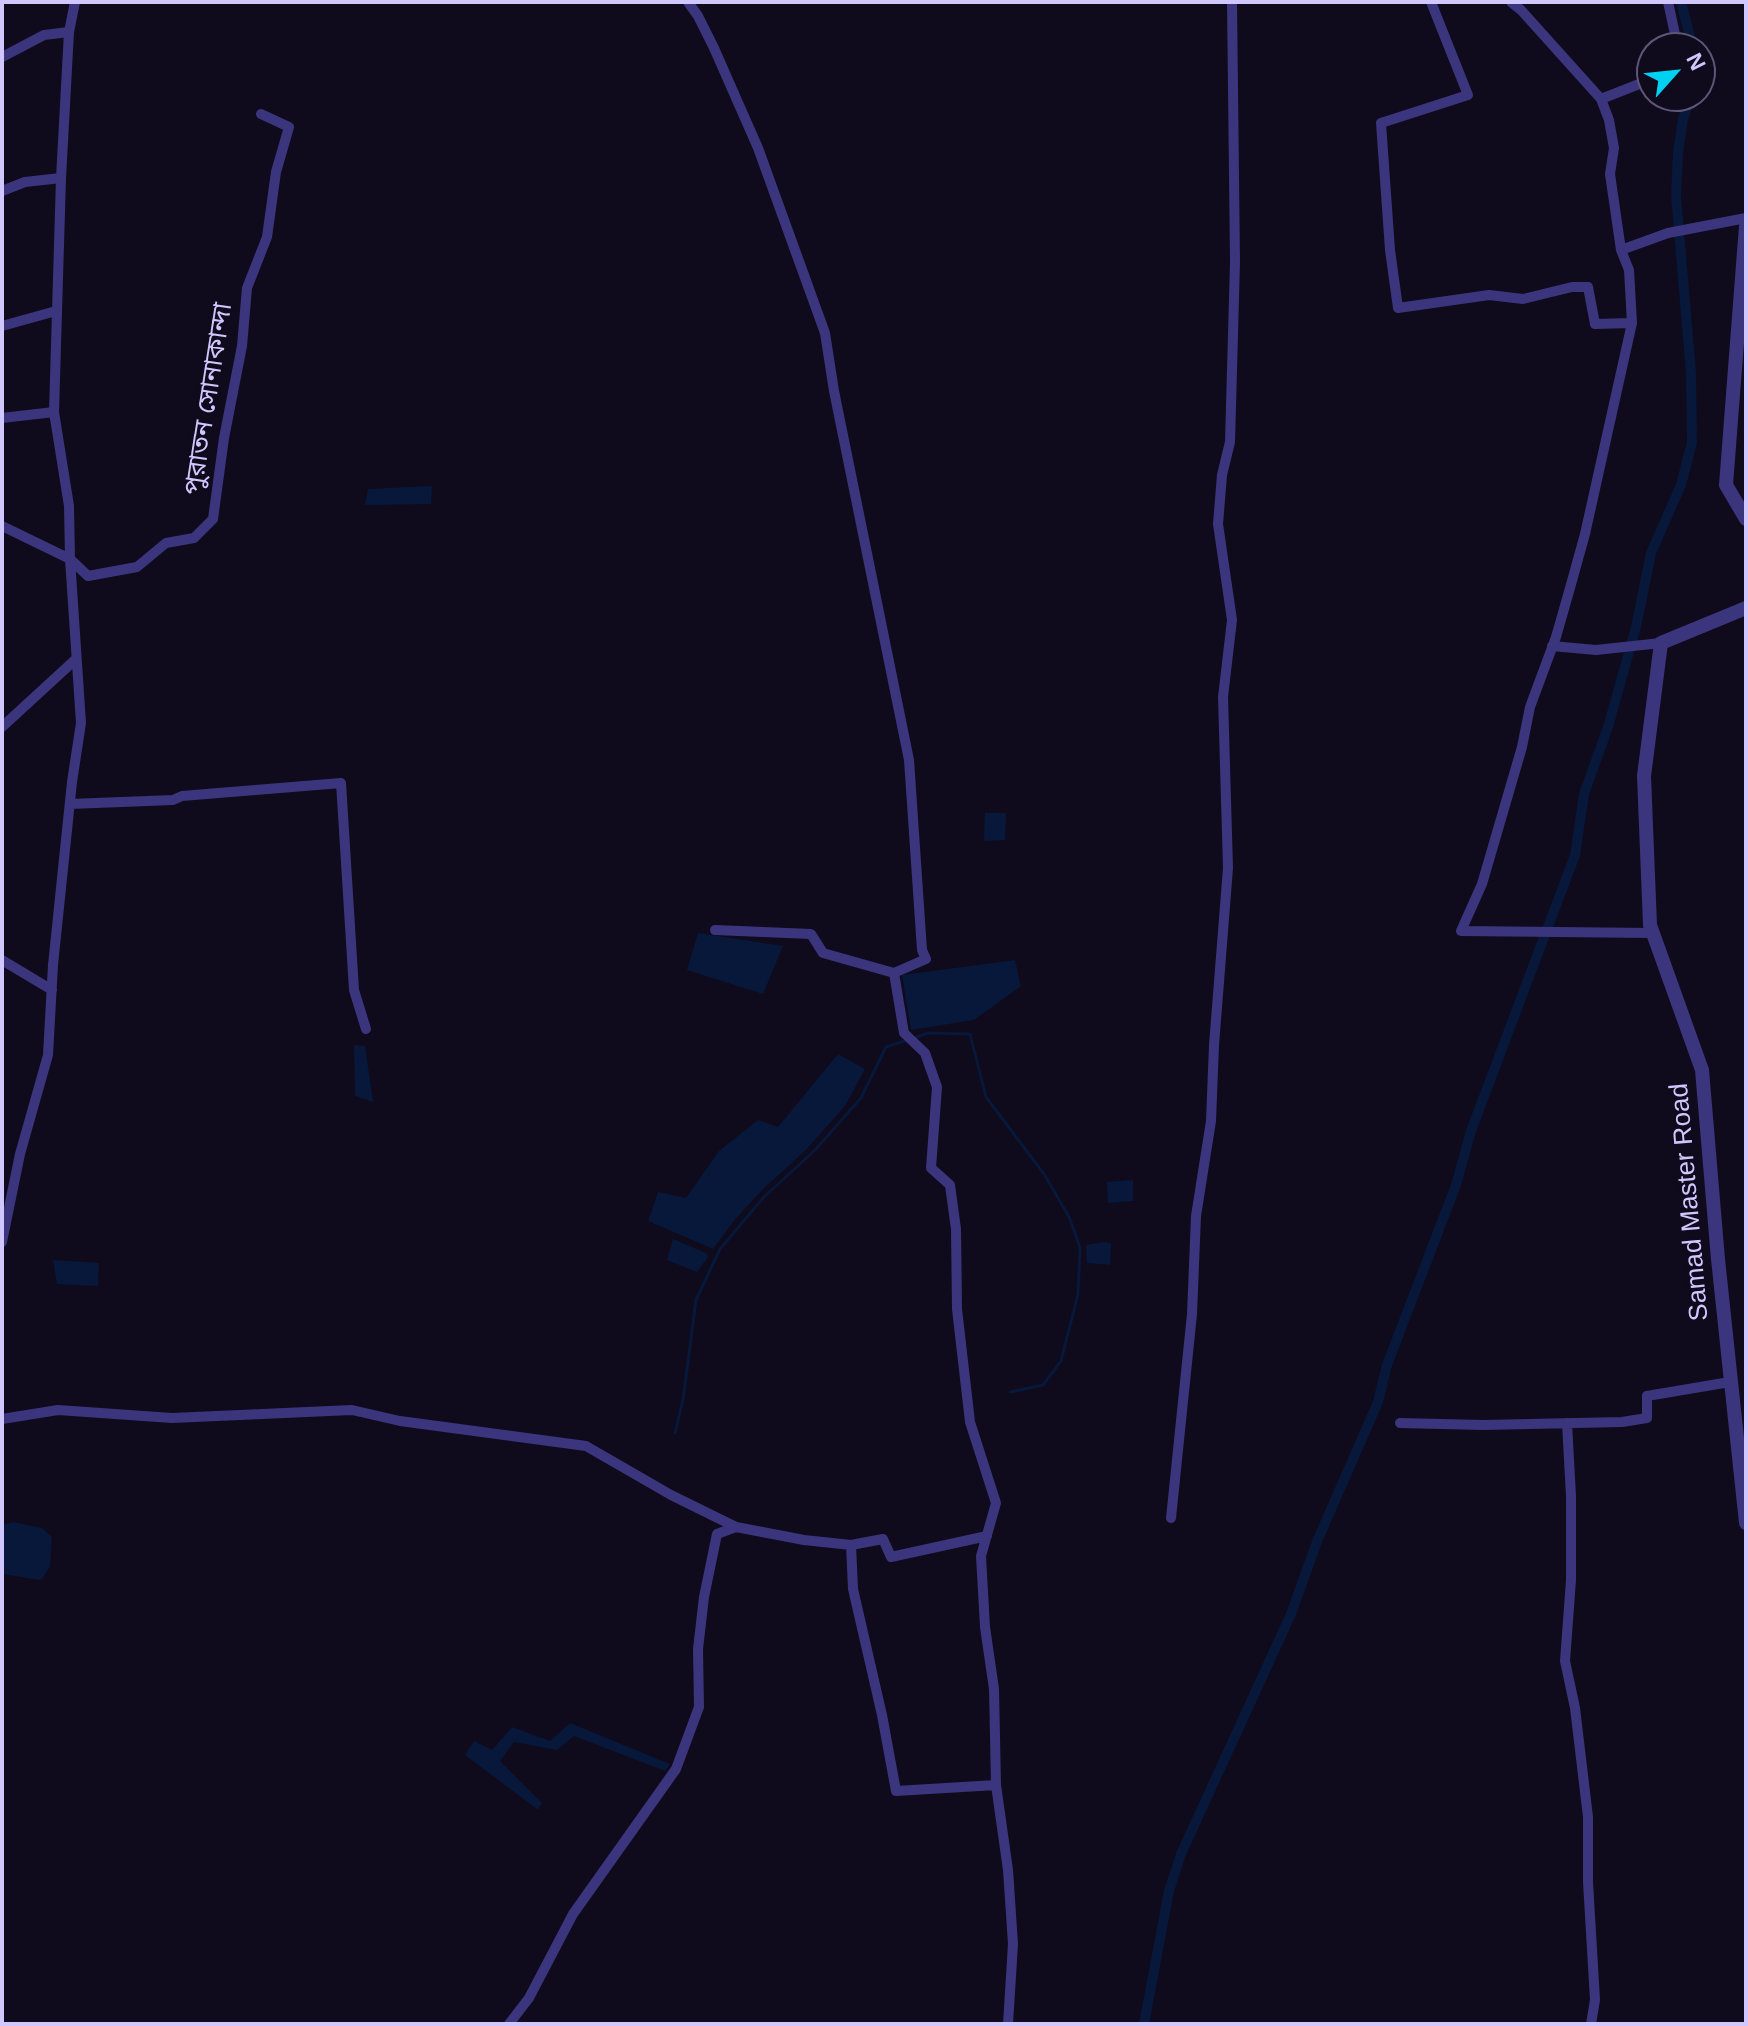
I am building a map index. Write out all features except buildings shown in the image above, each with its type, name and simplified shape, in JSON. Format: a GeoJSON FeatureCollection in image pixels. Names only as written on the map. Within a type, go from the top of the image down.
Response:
{"type":"FeatureCollection","features":[{"type":"Feature","properties":{"kind":"street"},"geometry":{"type":"LineString","coordinates":[[2,1242],[20,1154],[48,1055],[70,804],[81,723],[69,506],[54,412],[61,178],[69,32],[75,2]]}},
{"type":"Feature","properties":{"kind":"street"},"geometry":{"type":"LineString","coordinates":[[688,2],[714,48],[758,148],[825,333],[909,760],[922,950],[926,959],[894,973],[823,953],[811,934],[715,930]]}},
{"type":"Feature","properties":{"kind":"street"},"geometry":{"type":"LineString","coordinates":[[1171,1518],[1192,1314],[1196,1216],[1211,1121],[1228,868],[1223,697],[1232,620],[1218,524],[1222,475],[1230,442],[1234,292],[1232,2]]}},
{"type":"Feature","properties":{"kind":"street"},"geometry":{"type":"LineString","coordinates":[[1431,2],[1468,95],[1381,123],[1390,250],[1398,308],[1489,295],[1523,299],[1572,287],[1588,287],[1595,324],[1632,323]]}},
{"type":"Feature","properties":{"kind":"street"},"geometry":{"type":"LineString","coordinates":[[1511,2],[1601,99],[1609,120],[1614,148],[1610,174],[1621,250],[1629,270],[1632,323],[1585,534],[1552,646],[1530,707],[1522,747],[1482,884],[1461,931],[1652,933]]}},
{"type":"Feature","properties":{"kind":"street"},"geometry":{"type":"LineString","coordinates":[[1668,2],[1675,32]]}},
{"type":"Feature","properties":{"kind":"street"},"geometry":{"type":"LineString","coordinates":[[2,57],[44,35],[69,32]]}},
{"type":"Feature","properties":{"kind":"street"},"geometry":{"type":"LineString","coordinates":[[1601,99],[1636,85]]}},
{"type":"Feature","properties":{"kind":"street","name":"পুরাতন সোনাকান্দা"},"geometry":{"type":"LineString","coordinates":[[2,526],[70,559],[88,576],[137,567],[166,543],[194,538],[213,519],[224,438],[242,346],[247,288],[267,237],[276,172],[289,127],[261,114]]}},
{"type":"Feature","properties":{"kind":"street"},"geometry":{"type":"LineString","coordinates":[[2,191],[25,182],[61,178]]}},
{"type":"Feature","properties":{"kind":"street"},"geometry":{"type":"LineString","coordinates":[[1621,250],[1668,233],[1746,218]]}},
{"type":"Feature","properties":{"kind":"street"},"geometry":{"type":"LineString","coordinates":[[1746,226],[1726,485],[1746,519]]}},
{"type":"Feature","properties":{"kind":"street"},"geometry":{"type":"LineString","coordinates":[[2,326],[56,311]]}},
{"type":"Feature","properties":{"kind":"street"},"geometry":{"type":"LineString","coordinates":[[2,418],[54,412]]}},
{"type":"Feature","properties":{"kind":"street"},"geometry":{"type":"LineString","coordinates":[[1552,646],[1596,650],[1656,643],[1746,608]]}},
{"type":"Feature","properties":{"kind":"street","name":"Samad Master Road"},"geometry":{"type":"LineString","coordinates":[[1656,643],[1644,776],[1650,925],[1702,1070],[1746,1523]]}},
{"type":"Feature","properties":{"kind":"street"},"geometry":{"type":"LineString","coordinates":[[2,727],[76,659]]}},
{"type":"Feature","properties":{"kind":"street"},"geometry":{"type":"LineString","coordinates":[[70,804],[173,800],[182,796],[341,783],[354,990],[366,1029]]}},
{"type":"Feature","properties":{"kind":"street"},"geometry":{"type":"LineString","coordinates":[[2,960],[52,990]]}},
{"type":"Feature","properties":{"kind":"street"},"geometry":{"type":"LineString","coordinates":[[894,973],[904,1033],[925,1053],[937,1087],[931,1168],[950,1185],[956,1229],[957,1309],[970,1422],[996,1503],[981,1556],[985,1627],[994,1689],[996,1785],[1008,1870],[1013,1944],[1008,2024]]}},
{"type":"Feature","properties":{"kind":"street"},"geometry":{"type":"LineString","coordinates":[[1400,1423],[1567,1423],[1647,1418],[1647,1396],[1730,1382]]}},
{"type":"Feature","properties":{"kind":"street"},"geometry":{"type":"LineString","coordinates":[[2,1419],[58,1410],[172,1418],[352,1410],[400,1421],[586,1446],[671,1495],[736,1527],[851,1545],[883,1539],[891,1557],[987,1536]]}},
{"type":"Feature","properties":{"kind":"street"},"geometry":{"type":"LineString","coordinates":[[1567,1423],[1571,1580],[1565,1661],[1575,1708],[1588,1817],[1588,1882],[1595,2000],[1591,2024]]}},
{"type":"Feature","properties":{"kind":"street"},"geometry":{"type":"LineString","coordinates":[[509,2024],[529,1998],[573,1914],[676,1769],[699,1707],[698,1649],[704,1597],[717,1534],[736,1527]]}},
{"type":"Feature","properties":{"kind":"street"},"geometry":{"type":"LineString","coordinates":[[851,1545],[853,1589],[896,1791],[996,1785]]}},
{"type":"Feature","properties":{"kind":"water"},"geometry":{"type":"Polygon","coordinates":[[[432,486],[431,504],[365,505],[368,489],[432,486]]]}},
{"type":"Feature","properties":{"kind":"water"},"geometry":{"type":"Polygon","coordinates":[[[985,813],[1006,813],[1005,840],[984,841],[985,813]]]}},
{"type":"Feature","properties":{"kind":"water"},"geometry":{"type":"Polygon","coordinates":[[[698,933],[783,946],[763,994],[687,970],[698,933]]]}},
{"type":"Feature","properties":{"kind":"water"},"geometry":{"type":"Polygon","coordinates":[[[1015,960],[1021,986],[974,1020],[911,1030],[902,975],[1015,960]]]}},
{"type":"Feature","properties":{"kind":"water"},"geometry":{"type":"Polygon","coordinates":[[[354,1045],[365,1046],[373,1102],[355,1096],[354,1045]]]}},
{"type":"Feature","properties":{"kind":"water"},"geometry":{"type":"Polygon","coordinates":[[[838,1054],[865,1069],[845,1106],[805,1151],[762,1190],[713,1249],[648,1221],[658,1192],[686,1198],[719,1151],[758,1120],[778,1127],[838,1054]]]}},
{"type":"Feature","properties":{"kind":"water"},"geometry":{"type":"Polygon","coordinates":[[[1133,1180],[1133,1201],[1108,1203],[1107,1182],[1133,1180]]]}},
{"type":"Feature","properties":{"kind":"water"},"geometry":{"type":"Polygon","coordinates":[[[673,1239],[706,1253],[708,1257],[697,1272],[667,1260],[673,1239]]]}},
{"type":"Feature","properties":{"kind":"water"},"geometry":{"type":"Polygon","coordinates":[[[1111,1243],[1110,1265],[1087,1263],[1086,1245],[1111,1243]]]}},
{"type":"Feature","properties":{"kind":"water"},"geometry":{"type":"Polygon","coordinates":[[[53,1260],[99,1263],[98,1286],[57,1284],[53,1260]]]}},
{"type":"Feature","properties":{"kind":"water"},"geometry":{"type":"Polygon","coordinates":[[[13,1522],[42,1528],[52,1537],[50,1566],[39,1580],[2,1574],[2,1525],[13,1522]]]}},
{"type":"Feature","properties":{"kind":"water"},"geometry":{"type":"Polygon","coordinates":[[[570,1723],[670,1764],[665,1771],[574,1736],[557,1750],[514,1742],[500,1761],[542,1803],[538,1810],[465,1755],[474,1741],[492,1750],[512,1727],[550,1741],[570,1723]]]}},
{"type":"Feature","properties":{"kind":"waterway"},"geometry":{"type":"LineString","coordinates":[[1681,2],[1689,32]]}},
{"type":"Feature","properties":{"kind":"waterway"},"geometry":{"type":"LineString","coordinates":[[1144,2024],[1169,1891],[1181,1854],[1291,1614],[1318,1539],[1378,1402],[1387,1365],[1456,1185],[1471,1131],[1575,855],[1584,794],[1608,727],[1636,627],[1651,553],[1681,485],[1692,442],[1691,373],[1676,196],[1678,153],[1685,112]]}},
{"type":"Feature","properties":{"kind":"waterway"},"geometry":{"type":"LineString","coordinates":[[914,1038],[928,1033],[970,1034],[986,1097],[1044,1174],[1069,1217],[1080,1247],[1078,1294],[1061,1361],[1043,1385],[1010,1392]]}},
{"type":"Feature","properties":{"kind":"waterway"},"geometry":{"type":"LineString","coordinates":[[675,1433],[683,1400],[696,1300],[720,1249],[763,1198],[815,1150],[861,1098],[886,1047],[907,1040]]}}]}
